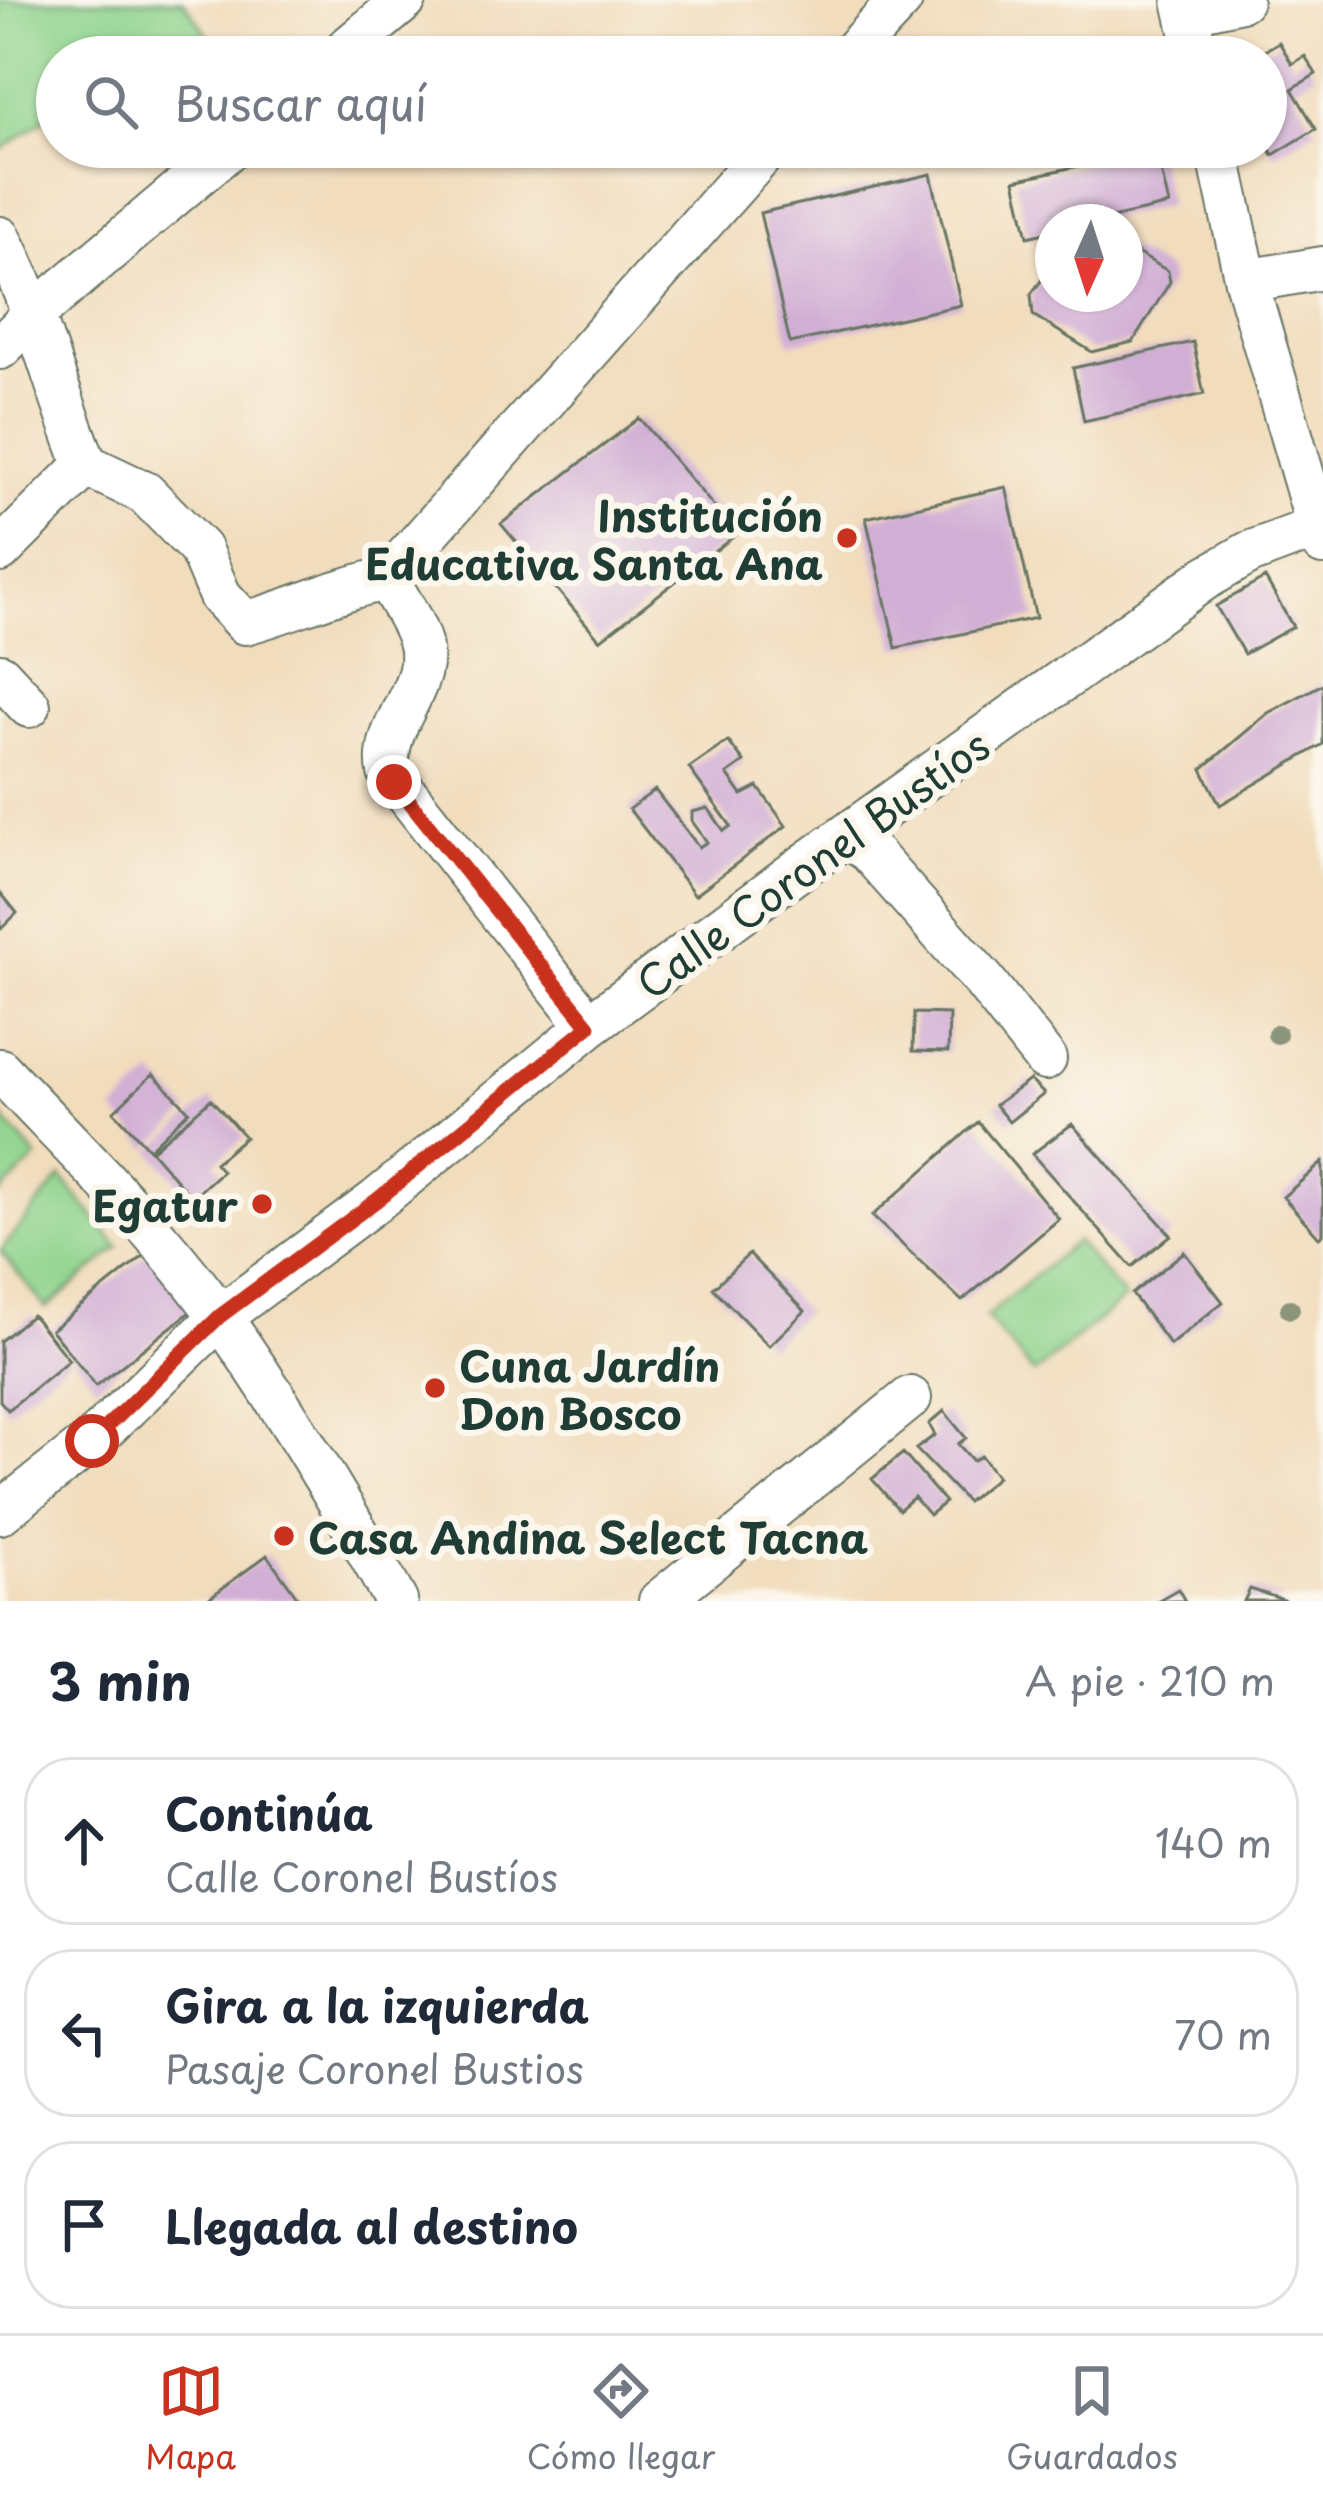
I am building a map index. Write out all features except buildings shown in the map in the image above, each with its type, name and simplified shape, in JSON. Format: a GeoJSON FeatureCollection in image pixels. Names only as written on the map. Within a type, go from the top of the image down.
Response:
{"type":"FeatureCollection","features":[{"type":"Feature","properties":{"kind":"street"},"geometry":{"type":"LineString","coordinates":[[363,36],[405,0]]}},
{"type":"Feature","properties":{"kind":"street"},"geometry":{"type":"LineString","coordinates":[[868,36],[901,0]]}},
{"type":"Feature","properties":{"kind":"street"},"geometry":{"type":"LineString","coordinates":[[1192,36],[1186,6],[1241,0]]}},
{"type":"Feature","properties":{"kind":"street"},"geometry":{"type":"LineString","coordinates":[[0,348],[206,168]]}},
{"type":"Feature","properties":{"kind":"street"},"geometry":{"type":"LineString","coordinates":[[0,238],[34,314],[59,400],[86,465],[145,493],[200,549],[220,596],[245,623],[354,585],[387,579],[750,168]]}},
{"type":"Feature","properties":{"kind":"street"},"geometry":{"type":"LineString","coordinates":[[1221,168],[1246,281],[1320,536]]}},
{"type":"Feature","properties":{"kind":"street"},"geometry":{"type":"LineString","coordinates":[[1246,281],[1323,268]]}},
{"type":"Feature","properties":{"kind":"street"},"geometry":{"type":"LineString","coordinates":[[0,551],[86,465]]}},
{"type":"Feature","properties":{"kind":"street","name":"Calle Coronel Bustíos"},"geometry":{"type":"LineString","coordinates":[[0,1513],[92,1441],[220,1316],[377,1200],[589,1026],[810,884],[845,836],[1204,579],[1249,553],[1320,536]]}},
{"type":"Feature","properties":{"kind":"street"},"geometry":{"type":"LineString","coordinates":[[387,579],[419,638],[421,663],[387,746],[389,772],[589,1026]]}},
{"type":"Feature","properties":{"kind":"street"},"geometry":{"type":"LineString","coordinates":[[0,675],[29,706]]}},
{"type":"Feature","properties":{"kind":"street"},"geometry":{"type":"LineString","coordinates":[[845,836],[868,851],[984,981],[1045,1059]]}},
{"type":"Feature","properties":{"kind":"street"},"geometry":{"type":"LineString","coordinates":[[0,1070],[142,1223],[220,1316],[327,1481],[395,1601]]}},
{"type":"Feature","properties":{"kind":"street"},"geometry":{"type":"LineString","coordinates":[[661,1601],[910,1398]]}},
{"type":"Feature","properties":{"kind":"green space"},"geometry":{"type":"Polygon","coordinates":[[[0,0],[183,0],[209,36],[36,36],[36,125],[0,151],[0,0]]]}},
{"type":"Feature","properties":{"kind":"green space"},"geometry":{"type":"Polygon","coordinates":[[[0,1119],[37,1157],[0,1194],[0,1119]]]}},
{"type":"Feature","properties":{"kind":"green space"},"geometry":{"type":"Polygon","coordinates":[[[61,1177],[119,1247],[46,1308],[0,1251],[61,1177]]]}},
{"type":"Feature","properties":{"kind":"green space"},"geometry":{"type":"Polygon","coordinates":[[[1076,1241],[1125,1298],[1034,1374],[986,1317],[1076,1241]]]}},
{"type":"Feature","properties":{"kind":"place","name":"Institución Educativa Santa Ana"},"geometry":{"type":"Point","coordinates":[847,538]}},
{"type":"Feature","properties":{"kind":"place","name":"Egatur"},"geometry":{"type":"Point","coordinates":[262,1204]}},
{"type":"Feature","properties":{"kind":"place","name":"Cuna Jardín Don Bosco"},"geometry":{"type":"Point","coordinates":[435,1388]}},
{"type":"Feature","properties":{"kind":"place","name":"Casa Andina Select Tacna"},"geometry":{"type":"Point","coordinates":[284,1536]}},
{"type":"Feature","properties":{"kind":"route"},"geometry":{"type":"LineString","coordinates":[[92,1441],[220,1316],[377,1200],[589,1026],[394,782]]}}]}
